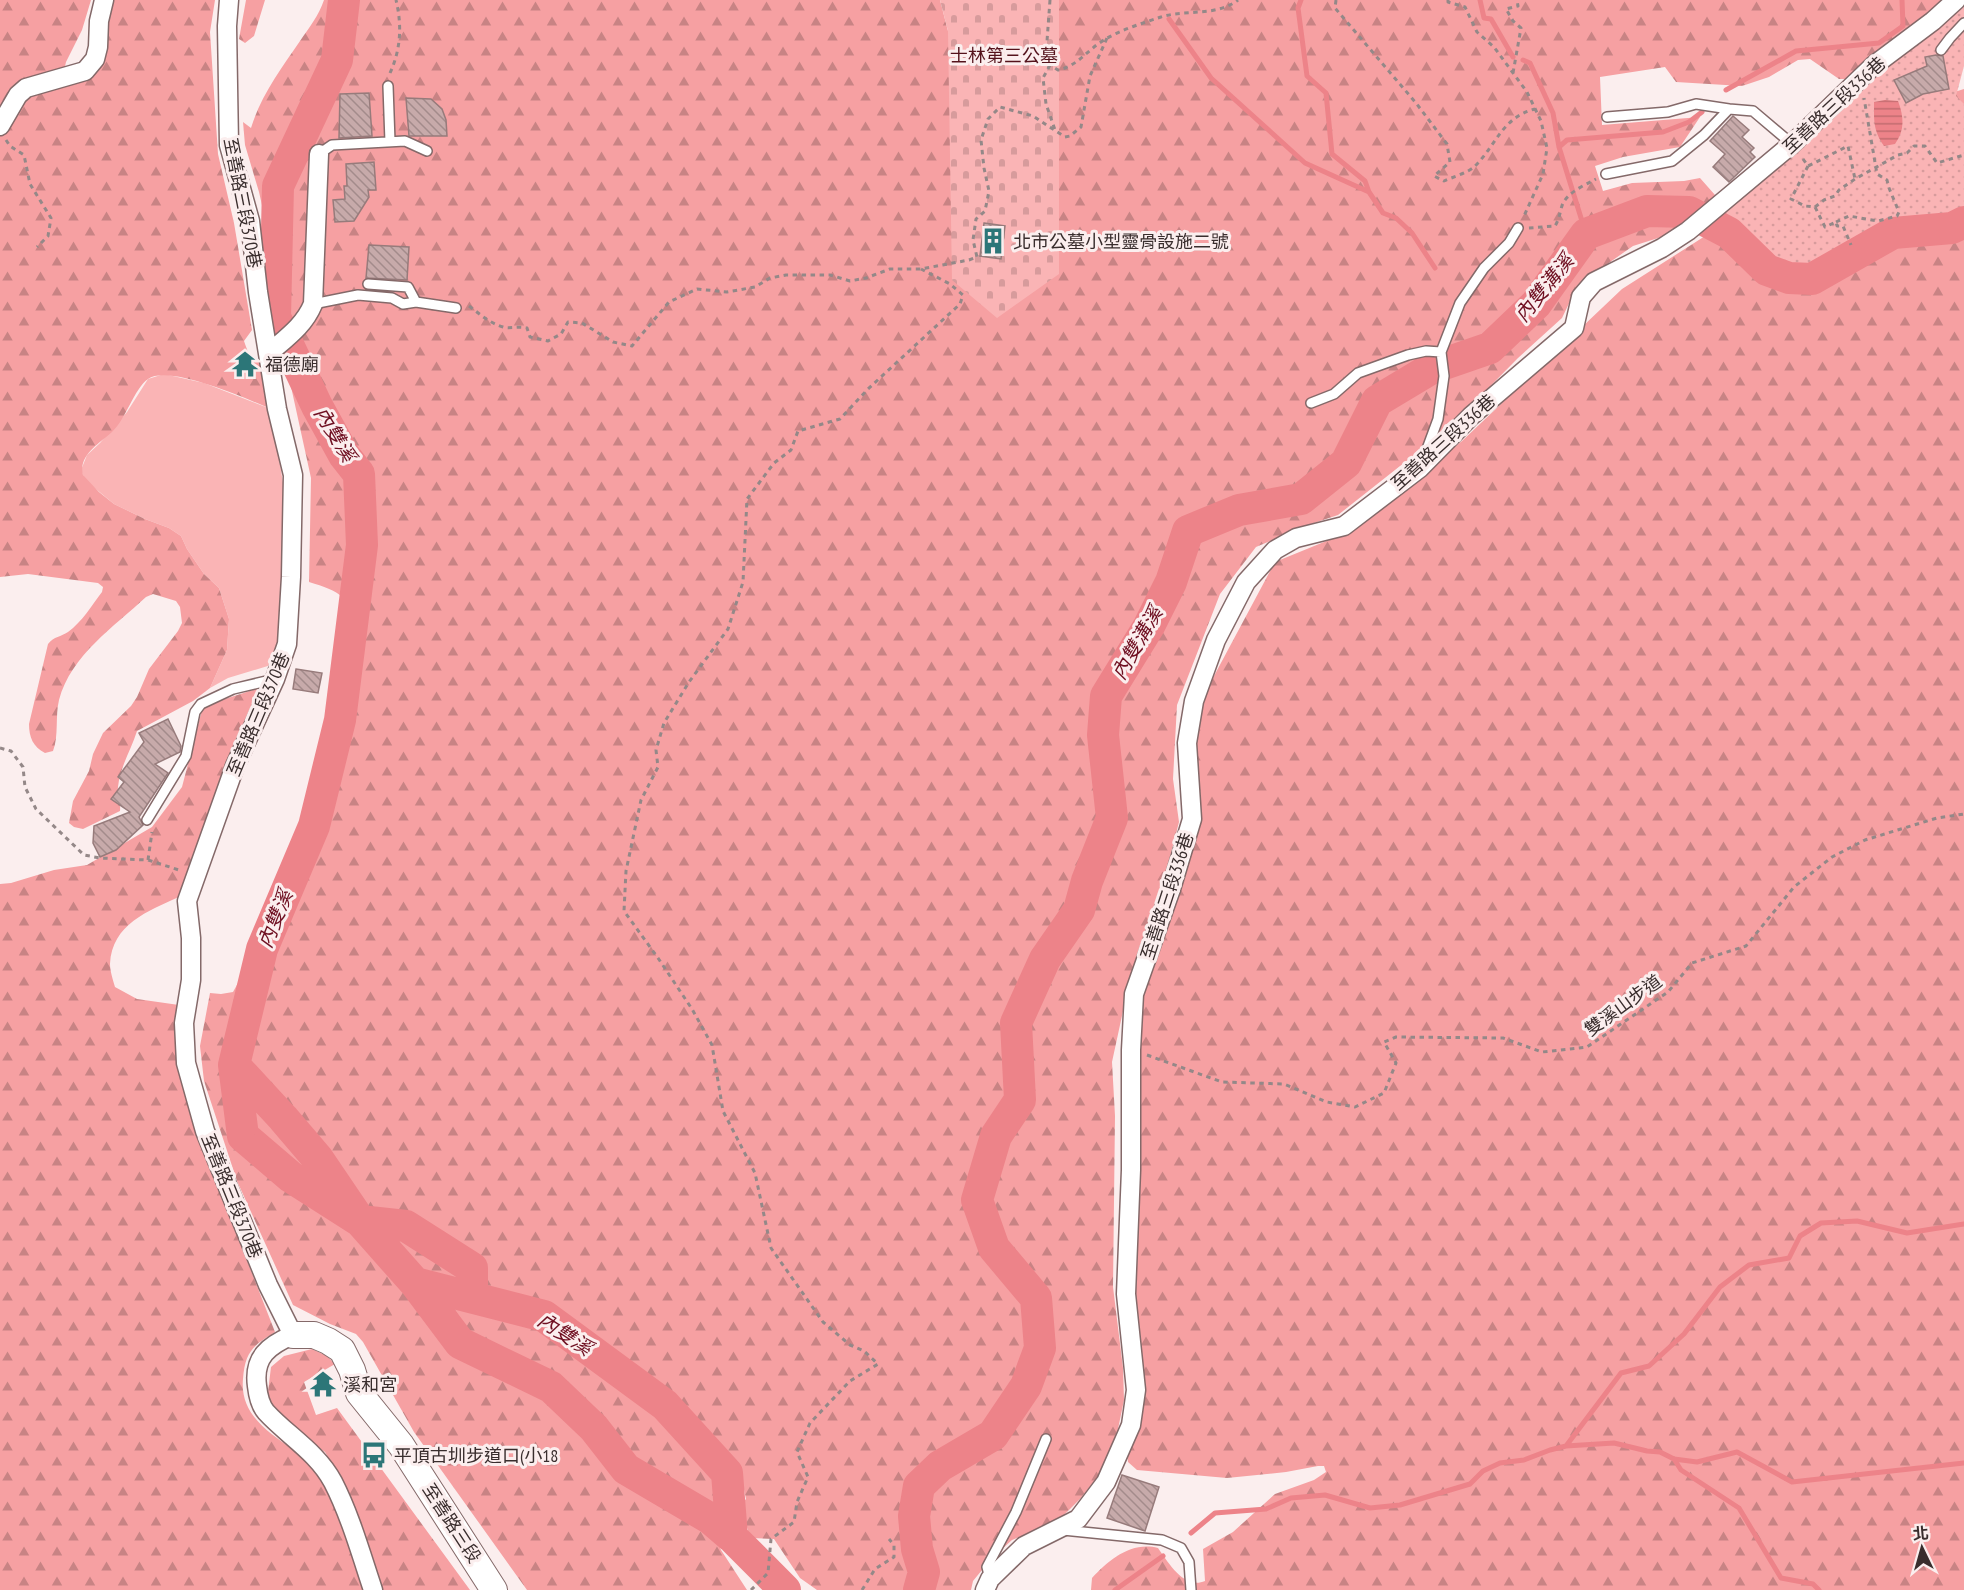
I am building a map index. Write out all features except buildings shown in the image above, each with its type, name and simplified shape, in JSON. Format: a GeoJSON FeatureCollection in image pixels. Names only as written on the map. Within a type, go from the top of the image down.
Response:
{"type":"FeatureCollection","features":[{"type":"Feature","properties":{"kind":"street"},"geometry":{"type":"LineString","coordinates":[[2,132],[18,95],[26,88],[85,71],[95,59],[99,46],[99,21],[104,0]]}},
{"type":"Feature","properties":{"kind":"street","name":"至善路三段370巷"},"geometry":{"type":"LineString","coordinates":[[229,0],[227,26],[229,145],[250,221],[258,292],[277,409],[292,475],[291,577],[287,644],[275,679],[235,766],[187,901],[191,938],[191,980],[184,1023],[186,1063],[205,1131],[268,1285],[293,1335]]}},
{"type":"Feature","properties":{"kind":"street","name":"至善路三段336巷"},"geometry":{"type":"LineString","coordinates":[[988,1584],[1024,1546],[1078,1519],[1106,1482],[1131,1425],[1136,1390],[1126,1294],[1134,994],[1171,890],[1192,819],[1187,743],[1194,701],[1216,640],[1246,582],[1275,549],[1296,538],[1344,526],[1420,468],[1471,416],[1574,328],[1581,297],[1594,282],[1662,248],[1688,231],[1792,144],[1873,66],[1933,21],[1956,0]]}},
{"type":"Feature","properties":{"kind":"street"},"geometry":{"type":"LineString","coordinates":[[268,354],[307,318],[313,304],[319,154]]}},
{"type":"Feature","properties":{"kind":"street"},"geometry":{"type":"LineString","coordinates":[[293,1335],[275,1342],[260,1359],[256,1374],[258,1396],[265,1410],[321,1463],[333,1483],[373,1590]]}},
{"type":"Feature","properties":{"kind":"street","name":"至善路三段"},"geometry":{"type":"LineString","coordinates":[[293,1335],[314,1335],[342,1350],[352,1370],[359,1393],[401,1445],[495,1590]]}},
{"type":"Feature","properties":{"kind":"lane"},"geometry":{"type":"LineString","coordinates":[[1941,50],[1964,23]]}},
{"type":"Feature","properties":{"kind":"lane"},"geometry":{"type":"LineString","coordinates":[[388,86],[390,142]]}},
{"type":"Feature","properties":{"kind":"lane"},"geometry":{"type":"LineString","coordinates":[[1606,117],[1668,112],[1696,104],[1753,111],[1792,144]]}},
{"type":"Feature","properties":{"kind":"lane"},"geometry":{"type":"LineString","coordinates":[[1606,174],[1672,161],[1704,135],[1729,109]]}},
{"type":"Feature","properties":{"kind":"lane"},"geometry":{"type":"LineString","coordinates":[[319,154],[332,145],[405,141],[427,152]]}},
{"type":"Feature","properties":{"kind":"lane"},"geometry":{"type":"LineString","coordinates":[[1420,468],[1438,419],[1444,376],[1441,352],[1460,303],[1484,268],[1509,243],[1518,228]]}},
{"type":"Feature","properties":{"kind":"lane"},"geometry":{"type":"LineString","coordinates":[[368,284],[408,287],[416,302]]}},
{"type":"Feature","properties":{"kind":"lane"},"geometry":{"type":"LineString","coordinates":[[313,304],[358,295],[392,298],[403,304],[416,302],[456,308]]}},
{"type":"Feature","properties":{"kind":"lane"},"geometry":{"type":"LineString","coordinates":[[1311,403],[1334,394],[1358,373],[1408,355],[1426,351],[1441,352]]}},
{"type":"Feature","properties":{"kind":"lane"},"geometry":{"type":"LineString","coordinates":[[147,820],[186,756],[195,712],[201,704],[233,688],[275,679]]}},
{"type":"Feature","properties":{"kind":"lane"},"geometry":{"type":"LineString","coordinates":[[988,1584],[987,1567],[1016,1512],[1046,1438]]}},
{"type":"Feature","properties":{"kind":"lane"},"geometry":{"type":"LineString","coordinates":[[1057,1530],[1162,1540],[1182,1548],[1189,1562],[1191,1590]]}},
{"type":"Feature","properties":{"kind":"path"},"geometry":{"type":"LineString","coordinates":[[388,86],[388,78],[397,57],[400,32],[400,16],[396,0]]}},
{"type":"Feature","properties":{"kind":"path"},"geometry":{"type":"LineString","coordinates":[[1050,0],[1046,55],[1050,65],[1058,70],[1076,64],[1107,38],[1163,16],[1206,12],[1238,0]]}},
{"type":"Feature","properties":{"kind":"path"},"geometry":{"type":"LineString","coordinates":[[1336,0],[1335,8],[1416,103],[1447,144],[1450,162],[1434,176],[1444,181],[1473,168],[1502,130],[1523,112],[1535,109]]}},
{"type":"Feature","properties":{"kind":"path"},"geometry":{"type":"LineString","coordinates":[[1448,0],[1448,2],[1465,7],[1478,32],[1494,47],[1527,92],[1541,121],[1547,147],[1543,174],[1518,228],[1555,226],[1563,203],[1573,192],[1606,174]]}},
{"type":"Feature","properties":{"kind":"path"},"geometry":{"type":"LineString","coordinates":[[1513,75],[1521,28],[1513,21],[1506,9],[1518,6],[1517,0]]}},
{"type":"Feature","properties":{"kind":"path"},"geometry":{"type":"LineString","coordinates":[[456,308],[466,304],[485,319],[505,328],[518,326],[527,328],[530,337],[548,341],[561,334],[568,322],[582,322],[613,342],[632,346],[669,302],[697,289],[727,292],[755,287],[770,278],[786,274],[830,275],[850,281],[890,269],[921,268],[977,257],[973,240],[976,219],[985,211],[990,191],[984,168],[981,140],[988,119],[1000,107],[1033,116],[1065,137],[1070,136],[1081,128],[1090,76],[1107,38]]}},
{"type":"Feature","properties":{"kind":"path"},"geometry":{"type":"LineString","coordinates":[[1050,65],[1043,78],[1046,104],[1056,131]]}},
{"type":"Feature","properties":{"kind":"path"},"geometry":{"type":"LineString","coordinates":[[1815,207],[1825,227],[1849,216],[1878,221],[1897,216],[1899,212],[1887,180],[1877,174],[1864,98]]}},
{"type":"Feature","properties":{"kind":"path"},"geometry":{"type":"LineString","coordinates":[[2,132],[10,146],[24,155],[30,184],[51,218],[48,236],[37,247]]}},
{"type":"Feature","properties":{"kind":"path"},"geometry":{"type":"LineString","coordinates":[[1792,144],[1808,166]]}},
{"type":"Feature","properties":{"kind":"path"},"geometry":{"type":"LineString","coordinates":[[1855,179],[1848,146],[1808,166],[1791,199],[1805,206],[1815,207],[1835,196],[1839,190],[1855,179],[1877,169],[1898,155],[1907,153],[1914,146],[1926,147],[1937,163],[1964,154]]}},
{"type":"Feature","properties":{"kind":"path"},"geometry":{"type":"LineString","coordinates":[[1836,222],[1837,226],[1844,226],[1851,245]]}},
{"type":"Feature","properties":{"kind":"path"},"geometry":{"type":"LineString","coordinates":[[751,1590],[768,1573],[771,1539],[794,1522],[797,1502],[808,1477],[797,1452],[802,1436],[810,1423],[849,1381],[878,1364],[864,1351],[850,1345],[823,1322],[771,1248],[755,1173],[723,1111],[712,1045],[675,983],[624,911],[626,871],[641,800],[658,767],[656,750],[664,723],[689,682],[728,628],[743,582],[747,499],[774,463],[791,450],[798,431],[840,420],[868,389],[960,304],[963,295],[950,284],[921,268]]}},
{"type":"Feature","properties":{"kind":"path"},"geometry":{"type":"LineString","coordinates":[[0,748],[11,751],[23,767],[25,787],[36,809],[84,855],[148,860],[195,875]]}},
{"type":"Feature","properties":{"kind":"path","name":"雙溪山步道"},"geometry":{"type":"LineString","coordinates":[[1131,1050],[1222,1082],[1284,1084],[1327,1102],[1355,1107],[1384,1093],[1396,1063],[1384,1042],[1396,1037],[1503,1038],[1542,1052],[1587,1047],[1668,992],[1692,963],[1746,946],[1794,887],[1832,857],[1865,840],[1937,818],[1964,814]]}},
{"type":"Feature","properties":{"kind":"path"},"geometry":{"type":"LineString","coordinates":[[147,820],[153,831],[148,860]]}},
{"type":"Feature","properties":{"kind":"path"},"geometry":{"type":"LineString","coordinates":[[862,1590],[875,1569],[894,1557],[894,1545],[889,1539]]}},
{"type":"Feature","properties":{"kind":"green space"},"geometry":{"type":"Polygon","coordinates":[[[0,0],[91,0],[82,30],[66,62],[63,75],[68,81],[75,83],[80,81],[114,0],[215,0],[210,32],[218,154],[234,223],[252,330],[244,341],[250,354],[263,362],[271,409],[190,379],[158,376],[148,379],[143,384],[122,420],[91,450],[84,462],[83,475],[114,504],[169,528],[181,536],[204,574],[219,588],[229,619],[227,650],[210,688],[193,701],[137,731],[119,780],[120,811],[83,829],[69,823],[73,801],[89,771],[93,754],[103,733],[131,706],[149,669],[182,623],[180,607],[176,601],[153,594],[146,597],[95,643],[73,669],[59,700],[53,751],[45,753],[35,745],[29,724],[48,644],[78,623],[102,592],[103,587],[98,583],[28,574],[0,577],[0,0]]]}},
{"type":"Feature","properties":{"kind":"green space"},"geometry":{"type":"Polygon","coordinates":[[[246,0],[265,0],[254,36],[245,43],[239,39],[246,0]]]}},
{"type":"Feature","properties":{"kind":"green space"},"geometry":{"type":"Polygon","coordinates":[[[324,0],[940,0],[948,31],[1059,273],[1059,0],[1947,0],[1846,79],[1839,79],[1810,59],[1798,60],[1769,77],[1742,86],[1676,82],[1665,67],[1600,77],[1602,125],[1700,117],[1680,147],[1623,157],[1595,166],[1603,191],[1632,183],[1684,181],[1700,178],[1715,195],[1710,206],[1677,232],[1633,246],[1603,267],[1574,293],[1562,318],[1518,358],[1452,425],[1338,515],[1256,547],[1220,594],[1177,705],[1173,779],[1179,822],[1161,891],[1128,988],[1112,1062],[1115,1116],[1113,1287],[1123,1368],[1124,1400],[1118,1429],[1099,1475],[1080,1499],[1058,1521],[1012,1540],[991,1559],[973,1581],[971,1590],[817,1590],[800,1578],[774,1539],[750,1538],[741,1505],[746,1499],[741,1475],[733,1471],[726,1474],[714,1512],[715,1533],[721,1550],[747,1590],[527,1590],[414,1432],[363,1342],[356,1334],[293,1305],[237,1181],[204,1081],[200,1046],[210,993],[233,992],[276,915],[355,632],[351,611],[342,597],[329,589],[309,582],[311,478],[273,313],[268,232],[245,145],[243,122],[251,128],[266,93],[314,21],[324,0]]]}},
{"type":"Feature","properties":{"kind":"green space","name":"士林第三公墓"},"geometry":{"type":"Polygon","coordinates":[[[940,0],[1059,0],[1059,274],[997,318],[952,280],[948,31],[940,0]]]}},
{"type":"Feature","properties":{"kind":"green space"},"geometry":{"type":"Polygon","coordinates":[[[1964,0],[1964,66],[1956,96],[1964,104],[1964,218],[1900,223],[1807,272],[1785,269],[1758,251],[1734,226],[1713,221],[1774,172],[1828,118],[1964,0]]]}},
{"type":"Feature","properties":{"kind":"green space"},"geometry":{"type":"Polygon","coordinates":[[[1964,89],[1964,1590],[1091,1590],[1092,1578],[1106,1565],[1121,1554],[1139,1547],[1158,1548],[1177,1573],[1184,1578],[1197,1583],[1205,1581],[1203,1549],[1233,1532],[1275,1494],[1314,1480],[1326,1472],[1324,1466],[1318,1466],[1227,1478],[1137,1470],[1128,1462],[1127,1454],[1142,994],[1201,822],[1194,746],[1199,704],[1275,562],[1346,533],[1462,441],[1622,289],[1909,106],[1964,89]]]}},
{"type":"Feature","properties":{"kind":"green space"},"geometry":{"type":"Polygon","coordinates":[[[164,374],[204,383],[271,409],[284,489],[280,651],[271,665],[228,678],[210,688],[227,650],[229,619],[219,588],[204,574],[181,536],[169,528],[114,504],[85,480],[81,470],[87,455],[127,412],[148,379],[164,374]]]}},
{"type":"Feature","properties":{"kind":"green space"},"geometry":{"type":"Polygon","coordinates":[[[265,686],[223,772],[179,897],[144,914],[125,929],[112,950],[110,967],[115,987],[137,999],[179,1005],[196,1130],[275,1332],[261,1341],[248,1356],[243,1379],[244,1397],[251,1413],[262,1425],[305,1459],[329,1485],[366,1590],[0,1590],[0,884],[54,870],[87,865],[152,827],[182,787],[203,706],[265,686]]]}},
{"type":"Feature","properties":{"kind":"green space"},"geometry":{"type":"Polygon","coordinates":[[[312,1349],[327,1356],[335,1364],[304,1382],[316,1415],[337,1408],[470,1590],[382,1590],[336,1471],[325,1452],[299,1434],[272,1410],[267,1400],[271,1367],[284,1356],[312,1349]]]}},
{"type":"Feature","properties":{"kind":"shaded area"},"geometry":{"type":"Polygon","coordinates":[[[1898,101],[1902,123],[1901,134],[1895,144],[1884,146],[1875,125],[1874,102],[1898,101]]]}},
{"type":"Feature","properties":{"kind":"waterway","name":"內雙溪"},"geometry":{"type":"LineString","coordinates":[[344,0],[337,60],[278,186],[275,317],[317,406],[344,455],[359,474],[362,545],[340,720],[314,826],[262,949],[234,1065],[243,1136],[291,1177],[360,1221],[415,1283],[544,1316],[665,1405],[727,1473],[732,1537],[785,1590]]}},
{"type":"Feature","properties":{"kind":"waterway"},"geometry":{"type":"LineString","coordinates":[[1301,0],[1298,8],[1307,76],[1326,93],[1332,154],[1365,181],[1369,192]]}},
{"type":"Feature","properties":{"kind":"waterway"},"geometry":{"type":"LineString","coordinates":[[1480,0],[1484,18],[1491,19],[1513,57]]}},
{"type":"Feature","properties":{"kind":"waterway"},"geometry":{"type":"LineString","coordinates":[[1726,90],[1796,51],[1879,43],[1903,26],[1902,0]]}},
{"type":"Feature","properties":{"kind":"waterway"},"geometry":{"type":"LineString","coordinates":[[1169,19],[1211,78],[1305,163],[1369,192],[1383,213],[1396,218],[1412,233],[1435,268]]}},
{"type":"Feature","properties":{"kind":"waterway"},"geometry":{"type":"LineString","coordinates":[[1523,60],[1530,63],[1553,113],[1559,147]]}},
{"type":"Feature","properties":{"kind":"waterway"},"geometry":{"type":"LineString","coordinates":[[1586,234],[1559,147],[1567,140],[1663,132],[1689,122],[1702,112]]}},
{"type":"Feature","properties":{"kind":"waterway","name":"內雙溝溪"},"geometry":{"type":"LineString","coordinates":[[919,1590],[924,1572],[917,1549],[914,1516],[919,1486],[940,1466],[993,1435],[1026,1386],[1040,1348],[1036,1298],[994,1248],[977,1200],[996,1136],[1020,1100],[1016,1023],[1045,959],[1079,910],[1087,881],[1112,818],[1103,735],[1106,696],[1149,626],[1171,582],[1188,531],[1239,510],[1301,499],[1346,463],[1377,401],[1432,368],[1490,348],[1536,304],[1586,234],[1647,211],[1689,212],[1729,233],[1767,270],[1789,278],[1812,279],[1893,233],[1952,228],[1964,222]]}},
{"type":"Feature","properties":{"kind":"waterway","name":"內雙溝溪"},"geometry":{"type":"LineString","coordinates":[[1432,360],[1432,368]]}},
{"type":"Feature","properties":{"kind":"waterway"},"geometry":{"type":"LineString","coordinates":[[234,1065],[318,1159],[360,1221],[406,1226],[472,1268],[472,1296]]}},
{"type":"Feature","properties":{"kind":"waterway"},"geometry":{"type":"LineString","coordinates":[[1566,1446],[1621,1373],[1649,1366],[1684,1334],[1720,1287],[1749,1265],[1789,1258],[1800,1236],[1821,1223],[1857,1221],[1907,1233],[1964,1224]]}},
{"type":"Feature","properties":{"kind":"waterway"},"geometry":{"type":"LineString","coordinates":[[415,1283],[460,1343],[551,1387],[594,1428],[626,1469],[711,1519],[732,1537]]}},
{"type":"Feature","properties":{"kind":"waterway"},"geometry":{"type":"LineString","coordinates":[[1191,1533],[1215,1513],[1266,1509],[1291,1498],[1325,1495],[1370,1508],[1400,1505],[1470,1484],[1483,1471],[1500,1463],[1524,1460],[1566,1446],[1614,1443],[1660,1452],[1674,1459],[1697,1462],[1737,1452],[1792,1482],[1964,1463]]}},
{"type":"Feature","properties":{"kind":"waterway"},"geometry":{"type":"LineString","coordinates":[[1674,1459],[1681,1470],[1739,1508],[1781,1578],[1813,1584],[1819,1590]]}},
{"type":"Feature","properties":{"kind":"waterway"},"geometry":{"type":"LineString","coordinates":[[1115,1590],[1163,1556]]}},
{"type":"Feature","properties":{"kind":"place","name":"北市公墓小型靈骨設施二號"},"geometry":{"type":"Point","coordinates":[993,241]}},
{"type":"Feature","properties":{"kind":"place","name":"福德廟"},"geometry":{"type":"Point","coordinates":[245,364]}},
{"type":"Feature","properties":{"kind":"place","name":"溪和宮"},"geometry":{"type":"Point","coordinates":[323,1384]}},
{"type":"Feature","properties":{"kind":"place","name":"平頂古圳步道口(小18"},"geometry":{"type":"Point","coordinates":[374,1455]}}]}
